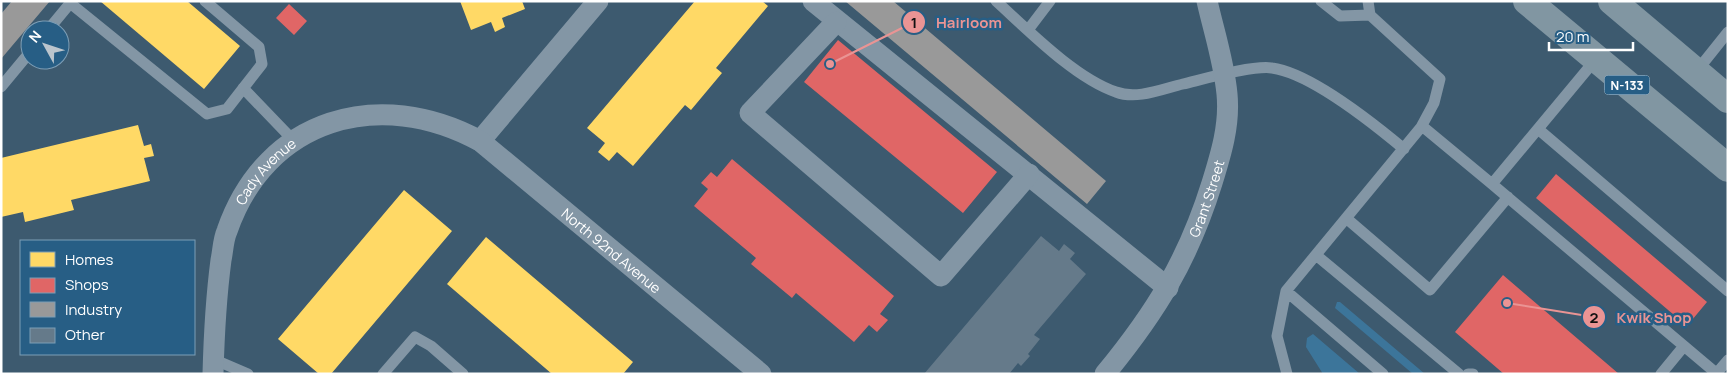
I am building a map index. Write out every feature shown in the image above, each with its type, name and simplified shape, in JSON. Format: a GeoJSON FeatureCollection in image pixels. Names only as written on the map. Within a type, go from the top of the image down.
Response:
{"type":"FeatureCollection","features":[{"type":"Feature","properties":{"kind":"main road","name":"N-133"},"geometry":{"type":"LineString","coordinates":[[1527,1],[1728,168]]}},
{"type":"Feature","properties":{"kind":"main road"},"geometry":{"type":"LineString","coordinates":[[1612,1],[1728,99]]}},
{"type":"Feature","properties":{"kind":"street"},"geometry":{"type":"LineString","coordinates":[[480,141],[598,1]]}},
{"type":"Feature","properties":{"kind":"street"},"geometry":{"type":"LineString","coordinates":[[813,1],[836,22],[1030,174],[1168,288]]}},
{"type":"Feature","properties":{"kind":"street","name":"Grant Street"},"geometry":{"type":"LineString","coordinates":[[1106,374],[1135,337],[1168,288],[1194,236],[1219,161],[1227,115],[1224,74],[1208,1]]}},
{"type":"Feature","properties":{"kind":"street"},"geometry":{"type":"LineString","coordinates":[[836,22],[750,113],[941,276],[1030,174]]}},
{"type":"Feature","properties":{"kind":"street","name":"Cady Avenue"},"geometry":{"type":"LineString","coordinates":[[213,366],[218,284],[226,232],[239,200],[249,183],[272,157],[294,141],[319,127],[342,119],[382,114],[427,119],[460,130]]}},
{"type":"Feature","properties":{"kind":"street","name":"North 92nd Avenue"},"geometry":{"type":"LineString","coordinates":[[460,130],[480,141],[761,374]]}},
{"type":"Feature","properties":{"kind":"lane"},"geometry":{"type":"LineString","coordinates":[[56,20],[71,2],[207,114],[227,109],[262,64],[259,47],[205,1]]}},
{"type":"Feature","properties":{"kind":"lane"},"geometry":{"type":"LineString","coordinates":[[996,1],[1084,76],[1117,93],[1136,95],[1224,74],[1271,67],[1284,71],[1317,87],[1347,105],[1404,149]]}},
{"type":"Feature","properties":{"kind":"lane"},"geometry":{"type":"LineString","coordinates":[[1028,30],[1050,1]]}},
{"type":"Feature","properties":{"kind":"lane"},"geometry":{"type":"LineString","coordinates":[[1321,1],[1340,16],[1370,14]]}},
{"type":"Feature","properties":{"kind":"lane"},"geometry":{"type":"LineString","coordinates":[[1287,374],[1277,336],[1286,291],[1420,129],[1434,103],[1440,79],[1370,14],[1368,1]]}},
{"type":"Feature","properties":{"kind":"lane"},"geometry":{"type":"LineString","coordinates":[[1696,72],[1728,32]]}},
{"type":"Feature","properties":{"kind":"lane"},"geometry":{"type":"LineString","coordinates":[[1492,184],[1596,59]]}},
{"type":"Feature","properties":{"kind":"lane"},"geometry":{"type":"LineString","coordinates":[[1,87],[20,64]]}},
{"type":"Feature","properties":{"kind":"lane"},"geometry":{"type":"LineString","coordinates":[[243,88],[294,141]]}},
{"type":"Feature","properties":{"kind":"lane"},"geometry":{"type":"LineString","coordinates":[[1420,129],[1422,126],[1508,197],[1716,374],[1728,360]]}},
{"type":"Feature","properties":{"kind":"lane"},"geometry":{"type":"LineString","coordinates":[[1538,129],[1728,291]]}},
{"type":"Feature","properties":{"kind":"lane"},"geometry":{"type":"LineString","coordinates":[[1346,218],[1430,290],[1508,197]]}},
{"type":"Feature","properties":{"kind":"lane"},"geometry":{"type":"LineString","coordinates":[[1316,255],[1458,374]]}},
{"type":"Feature","properties":{"kind":"lane"},"geometry":{"type":"LineString","coordinates":[[1286,291],[1384,374]]}},
{"type":"Feature","properties":{"kind":"lane"},"geometry":{"type":"LineString","coordinates":[[383,374],[416,337],[431,346],[463,374]]}},
{"type":"Feature","properties":{"kind":"lane"},"geometry":{"type":"LineString","coordinates":[[1661,374],[1684,346]]}},
{"type":"Feature","properties":{"kind":"lane"},"geometry":{"type":"LineString","coordinates":[[213,366],[248,374]]}},
{"type":"Feature","properties":{"kind":"lane"},"geometry":{"type":"LineString","coordinates":[[1468,374],[1473,374]]}},
{"type":"Feature","properties":{"kind":"shaded area"},"geometry":{"type":"Polygon","coordinates":[[[1337,302],[1340,302],[1425,374],[1413,374],[1335,308],[1337,302]]]}},
{"type":"Feature","properties":{"kind":"shaded area"},"geometry":{"type":"Polygon","coordinates":[[[1313,334],[1360,374],[1323,374],[1306,347],[1307,338],[1313,334]]]}},
{"type":"Feature","properties":{"kind":"building: Homes"},"geometry":{"type":"Polygon","coordinates":[[[100,1],[187,1],[240,46],[204,89],[100,1]]]}},
{"type":"Feature","properties":{"kind":"building: Homes"},"geometry":{"type":"Polygon","coordinates":[[[460,1],[522,1],[525,9],[502,18],[505,27],[495,32],[491,22],[471,30],[460,1]]]}},
{"type":"Feature","properties":{"kind":"building: Homes"},"geometry":{"type":"Polygon","coordinates":[[[695,1],[762,1],[768,6],[716,68],[722,73],[691,110],[685,105],[633,166],[617,152],[609,161],[598,152],[605,143],[587,128],[695,1]]]}},
{"type":"Feature","properties":{"kind":"building: Homes"},"geometry":{"type":"Polygon","coordinates":[[[138,125],[144,146],[151,144],[154,156],[144,158],[150,181],[71,200],[74,210],[25,222],[23,212],[1,217],[1,158],[138,125]]]}},
{"type":"Feature","properties":{"kind":"building: Homes"},"geometry":{"type":"Polygon","coordinates":[[[404,190],[452,231],[331,374],[319,374],[278,339],[404,190]]]}},
{"type":"Feature","properties":{"kind":"building: Homes"},"geometry":{"type":"Polygon","coordinates":[[[486,237],[633,362],[623,374],[552,374],[447,284],[486,237]]]}},
{"type":"Feature","properties":{"kind":"building: Shops"},"geometry":{"type":"Polygon","coordinates":[[[289,4],[307,21],[294,35],[276,18],[289,4]]]}},
{"type":"Feature","properties":{"kind":"building: Shops"},"geometry":{"type":"Polygon","coordinates":[[[838,40],[997,172],[963,213],[804,82],[838,40]]]}},
{"type":"Feature","properties":{"kind":"building: Shops"},"geometry":{"type":"Polygon","coordinates":[[[732,159],[894,296],[880,314],[888,320],[877,332],[869,325],[854,342],[796,293],[792,298],[751,264],[756,258],[694,206],[708,189],[701,183],[711,172],[717,177],[732,159]]]}},
{"type":"Feature","properties":{"kind":"building: Shops"},"geometry":{"type":"Polygon","coordinates":[[[1556,174],[1707,302],[1687,326],[1536,198],[1556,174]]]}},
{"type":"Feature","properties":{"kind":"building: Shops"},"geometry":{"type":"Polygon","coordinates":[[[1503,275],[1619,374],[1504,374],[1455,332],[1503,275]]]}},
{"type":"Feature","properties":{"kind":"building: Industry"},"geometry":{"type":"Polygon","coordinates":[[[12,1],[50,1],[34,20],[20,20],[20,37],[1,59],[1,14],[12,1]]]}},
{"type":"Feature","properties":{"kind":"building: Industry"},"geometry":{"type":"Polygon","coordinates":[[[845,1],[893,1],[1106,181],[1087,204],[845,1]]]}},
{"type":"Feature","properties":{"kind":"building: Other"},"geometry":{"type":"Polygon","coordinates":[[[1041,236],[1059,251],[1064,244],[1075,253],[1070,259],[1086,274],[1034,335],[1040,339],[1028,354],[1030,356],[1021,366],[1018,363],[1009,374],[924,374],[1041,236]]]}},
{"type":"Feature","properties":{"kind":"place","name":"Hairloom"},"geometry":{"type":"Point","coordinates":[830,64]}},
{"type":"Feature","properties":{"kind":"place","name":"Kwik Shop"},"geometry":{"type":"Point","coordinates":[1507,303]}}]}
